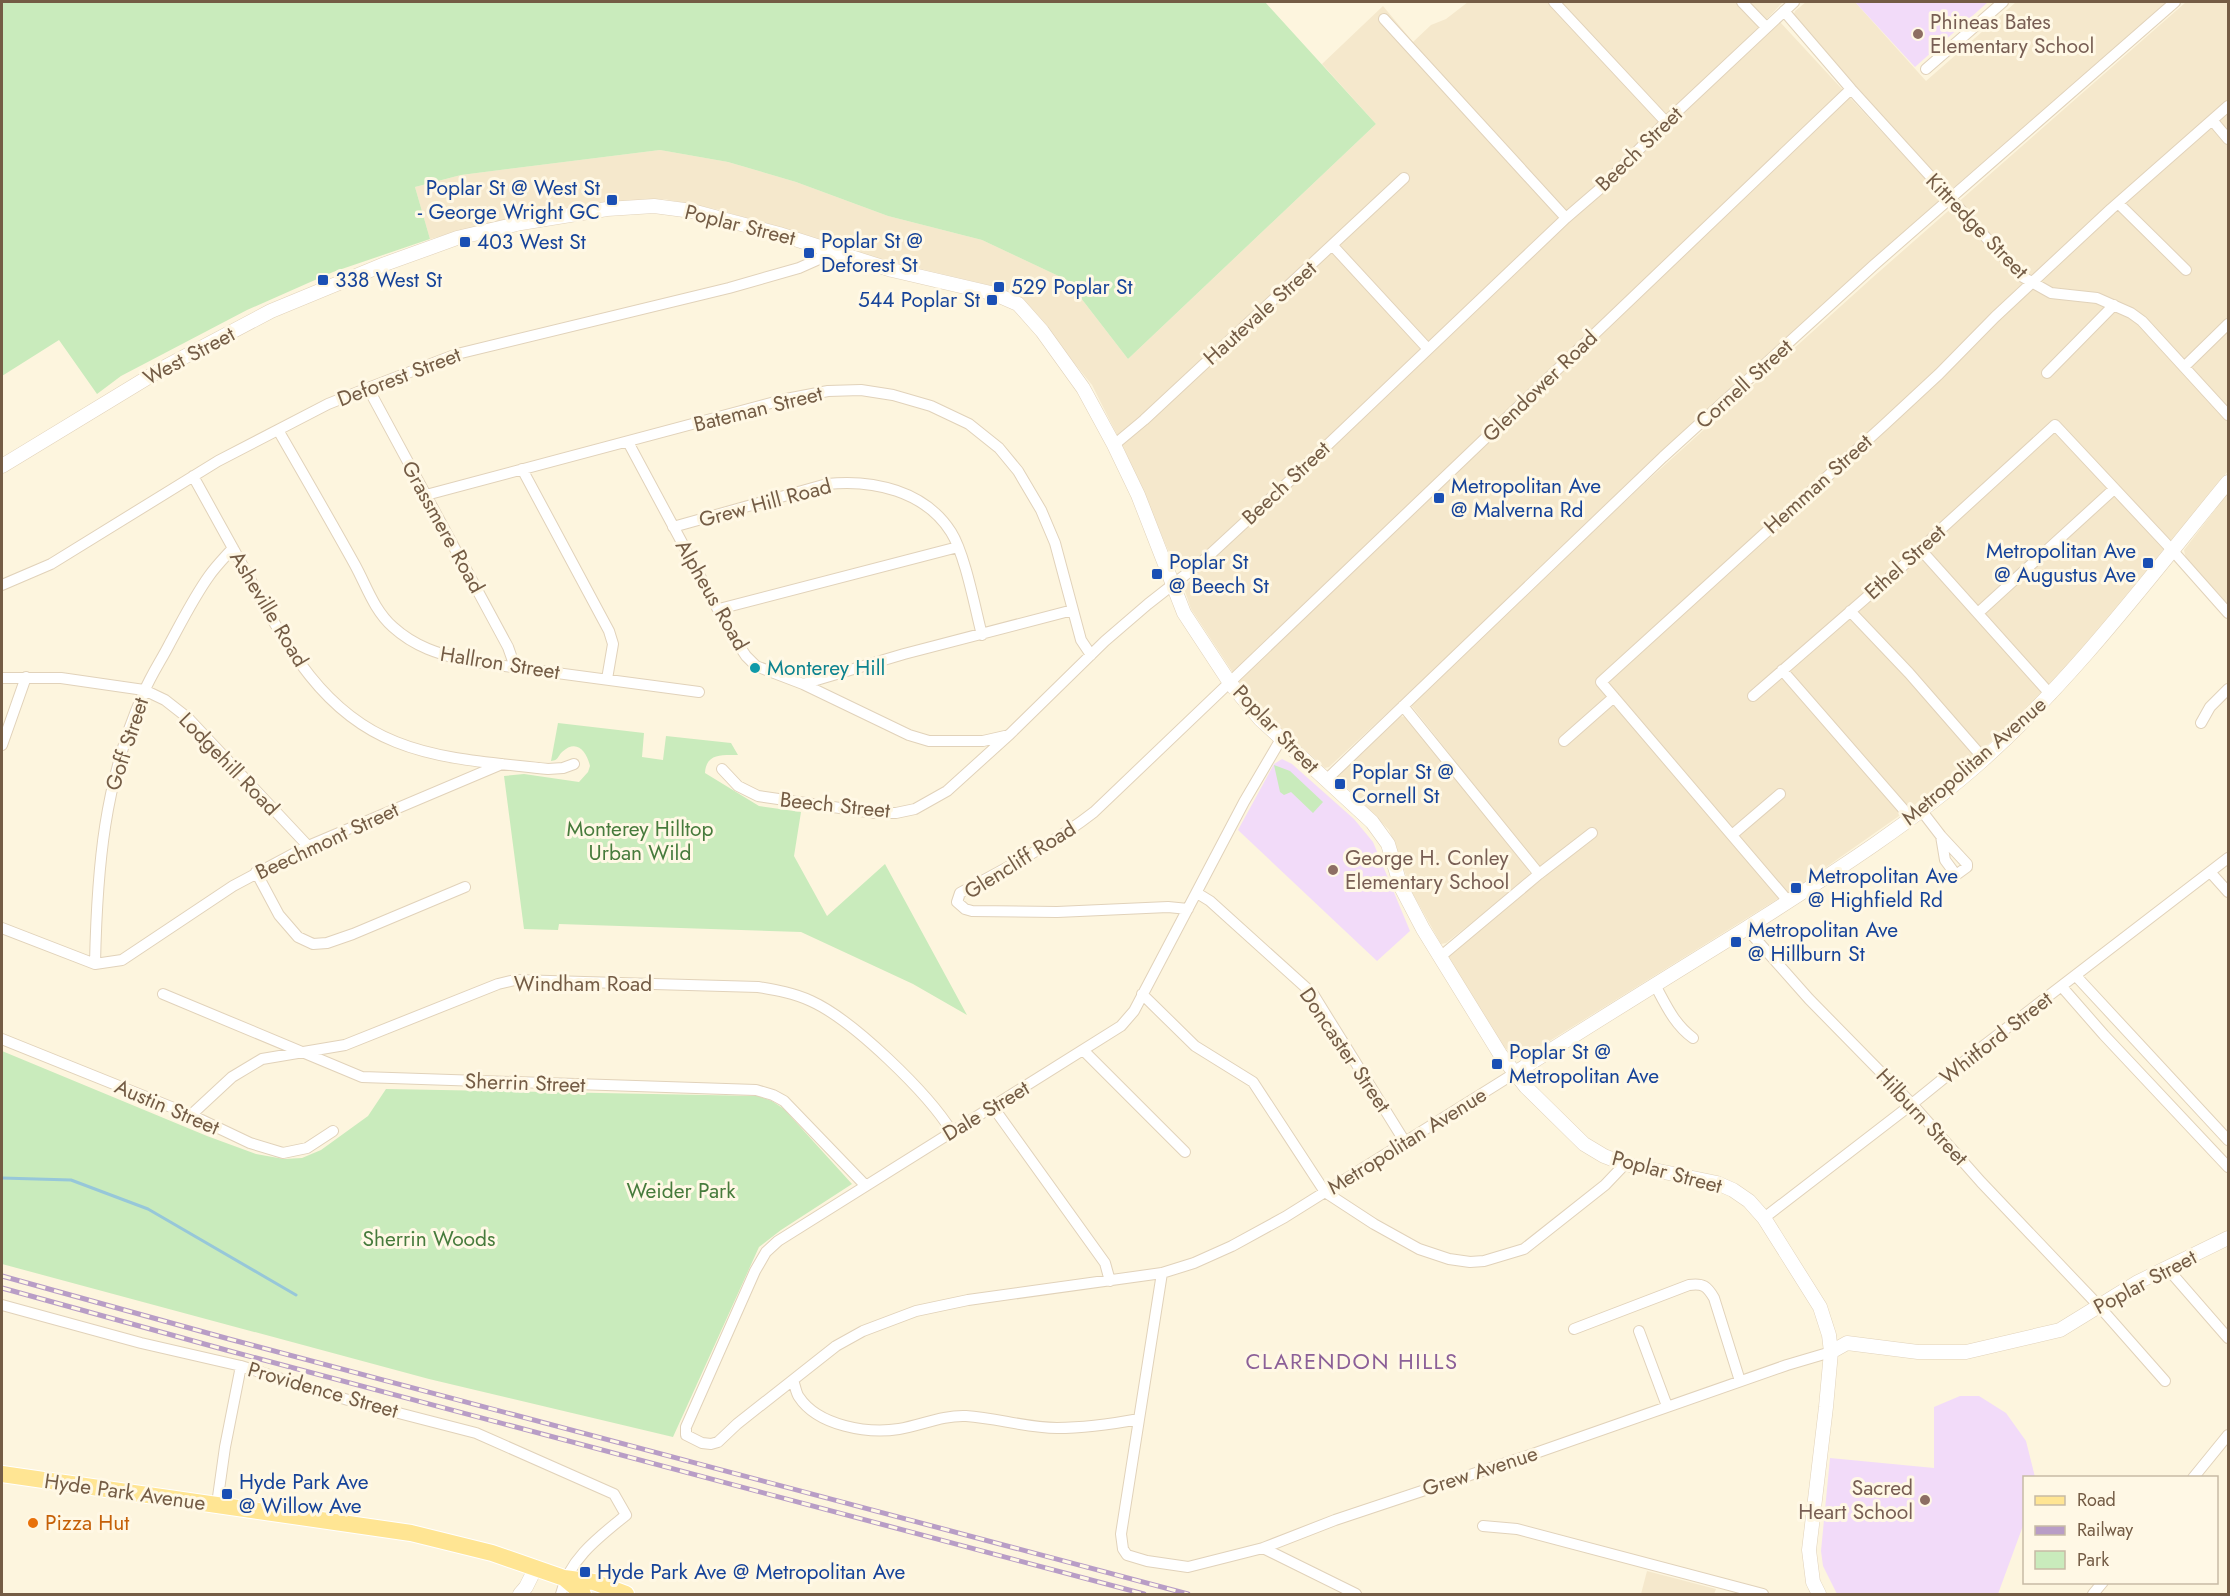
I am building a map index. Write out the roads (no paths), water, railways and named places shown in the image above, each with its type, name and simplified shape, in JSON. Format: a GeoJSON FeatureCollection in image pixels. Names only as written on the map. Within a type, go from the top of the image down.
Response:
{"type":"FeatureCollection","features":[{"type":"Feature","properties":{"kind":"main road","name":"Hyde Park Avenue"},"geometry":{"type":"LineString","coordinates":[[2,1474],[411,1533],[492,1553],[536,1568],[562,1586],[583,1594]]}},
{"type":"Feature","properties":{"kind":"main road","name":"Hyde Park Avenue"},"geometry":{"type":"LineString","coordinates":[[562,1586],[594,1582],[626,1594]]}},
{"type":"Feature","properties":{"kind":"street"},"geometry":{"type":"LineString","coordinates":[[1554,2],[1666,122]]}},
{"type":"Feature","properties":{"kind":"street"},"geometry":{"type":"LineString","coordinates":[[1742,2],[1766,27]]}},
{"type":"Feature","properties":{"kind":"street","name":"Beech Street"},"geometry":{"type":"LineString","coordinates":[[722,769],[738,786],[758,796],[874,813],[902,812],[928,803],[947,791],[1010,734],[1091,655],[1148,604],[1203,561],[1297,474],[1566,218],[1602,187],[1666,122],[1794,2]]}},
{"type":"Feature","properties":{"kind":"street"},"geometry":{"type":"LineString","coordinates":[[1926,69],[2003,2]]}},
{"type":"Feature","properties":{"kind":"street","name":"Cornell Street"},"geometry":{"type":"LineString","coordinates":[[1326,780],[1663,457],[1874,265],[2175,2]]}},
{"type":"Feature","properties":{"kind":"street","name":"Kittredge Street"},"geometry":{"type":"LineString","coordinates":[[1784,11],[1851,89],[2021,276],[2051,292],[2097,298],[2131,313],[2142,321],[2229,415]]}},
{"type":"Feature","properties":{"kind":"street"},"geometry":{"type":"LineString","coordinates":[[1384,19],[1566,218]]}},
{"type":"Feature","properties":{"kind":"street","name":"Glendower Road"},"geometry":{"type":"LineString","coordinates":[[1230,683],[1851,89]]}},
{"type":"Feature","properties":{"kind":"street","name":"Hemman Street"},"geometry":{"type":"LineString","coordinates":[[1614,698],[1601,682],[1892,418],[2031,282],[2229,106]]}},
{"type":"Feature","properties":{"kind":"street"},"geometry":{"type":"LineString","coordinates":[[2212,120],[2229,139]]}},
{"type":"Feature","properties":{"kind":"street","name":"Hautevale Street"},"geometry":{"type":"LineString","coordinates":[[1114,445],[1333,246],[1404,178]]}},
{"type":"Feature","properties":{"kind":"street"},"geometry":{"type":"LineString","coordinates":[[2118,203],[2186,270]]}},
{"type":"Feature","properties":{"kind":"street","name":"Poplar Street"},"geometry":{"type":"LineString","coordinates":[[385,264],[457,238],[521,223],[607,209],[654,206],[692,211],[892,270],[995,294],[1018,304],[1042,331],[1083,388],[1114,445],[1138,495],[1184,613],[1230,683],[1260,719],[1380,831],[1388,844],[1401,887],[1411,908],[1500,1054],[1526,1087],[1584,1144],[1604,1156],[1624,1164],[1717,1183],[1749,1201],[1764,1218],[1820,1307],[1827,1327],[1831,1352],[1847,1344],[1918,1352],[1966,1352],[2060,1330],[2098,1305],[2229,1238]]}},
{"type":"Feature","properties":{"kind":"street"},"geometry":{"type":"LineString","coordinates":[[1333,246],[1428,349]]}},
{"type":"Feature","properties":{"kind":"street","name":"Deforest Street"},"geometry":{"type":"LineString","coordinates":[[2,585],[51,564],[193,476],[328,404],[457,354],[729,288],[799,268],[817,260],[828,250]]}},
{"type":"Feature","properties":{"kind":"street","name":"West Street"},"geometry":{"type":"LineString","coordinates":[[2,466],[165,367],[271,311],[385,264]]}},
{"type":"Feature","properties":{"kind":"street"},"geometry":{"type":"LineString","coordinates":[[2047,373],[2114,305]]}},
{"type":"Feature","properties":{"kind":"street"},"geometry":{"type":"LineString","coordinates":[[2184,367],[2229,324]]}},
{"type":"Feature","properties":{"kind":"street","name":"Grassmere Road"},"geometry":{"type":"LineString","coordinates":[[368,388],[508,647],[515,668]]}},
{"type":"Feature","properties":{"kind":"street","name":"Bateman Street"},"geometry":{"type":"LineString","coordinates":[[426,495],[786,399],[828,391],[861,390],[893,395],[932,406],[969,424],[999,448],[1018,471],[1041,510],[1055,543],[1080,640],[1091,655]]}},
{"type":"Feature","properties":{"kind":"street","name":"Ethel Street"},"geometry":{"type":"LineString","coordinates":[[1753,696],[1921,550],[2055,425],[2114,489]]}},
{"type":"Feature","properties":{"kind":"street","name":"Hallron Street"},"geometry":{"type":"LineString","coordinates":[[278,430],[378,610],[392,627],[409,639],[430,651],[467,661],[699,692]]}},
{"type":"Feature","properties":{"kind":"street","name":"Alpheus Road"},"geometry":{"type":"LineString","coordinates":[[628,442],[746,657],[756,666],[803,684],[909,735],[929,741],[983,741],[1010,734]]}},
{"type":"Feature","properties":{"kind":"street"},"geometry":{"type":"LineString","coordinates":[[522,469],[609,631],[613,644],[608,679]]}},
{"type":"Feature","properties":{"kind":"street","name":"Asheville Road"},"geometry":{"type":"LineString","coordinates":[[193,476],[286,644],[315,684],[335,704],[367,728],[397,742],[429,752],[503,764]]}},
{"type":"Feature","properties":{"kind":"street","name":"Metropolitan Avenue"},"geometry":{"type":"LineString","coordinates":[[711,1444],[718,1442],[737,1424],[836,1346],[863,1331],[916,1311],[968,1300],[1161,1273],[1194,1263],[1232,1246],[1325,1192],[1746,928],[1864,852],[1916,814],[1984,759],[2051,694],[2101,640],[2229,482]]}},
{"type":"Feature","properties":{"kind":"street","name":"Grew Hill Road"},"geometry":{"type":"LineString","coordinates":[[673,527],[827,484],[868,483],[905,494],[931,509],[951,532],[958,547],[982,635]]}},
{"type":"Feature","properties":{"kind":"street"},"geometry":{"type":"LineString","coordinates":[[1978,614],[2114,489],[2229,613]]}},
{"type":"Feature","properties":{"kind":"street"},"geometry":{"type":"LineString","coordinates":[[719,609],[958,547]]}},
{"type":"Feature","properties":{"kind":"street","name":"Goff Street"},"geometry":{"type":"LineString","coordinates":[[95,964],[98,878],[109,794],[128,733],[144,690],[209,575],[233,548]]}},
{"type":"Feature","properties":{"kind":"street"},"geometry":{"type":"LineString","coordinates":[[1921,550],[2051,694]]}},
{"type":"Feature","properties":{"kind":"street"},"geometry":{"type":"LineString","coordinates":[[803,684],[904,654],[1073,610]]}},
{"type":"Feature","properties":{"kind":"street"},"geometry":{"type":"LineString","coordinates":[[1850,611],[1909,673],[1984,759]]}},
{"type":"Feature","properties":{"kind":"street"},"geometry":{"type":"LineString","coordinates":[[1782,670],[1916,814],[1941,836]]}},
{"type":"Feature","properties":{"kind":"street"},"geometry":{"type":"LineString","coordinates":[[2,745],[26,677]]}},
{"type":"Feature","properties":{"kind":"street","name":"Lodgehill Road"},"geometry":{"type":"LineString","coordinates":[[2,678],[61,678],[144,690],[165,700],[188,718],[308,846]]}},
{"type":"Feature","properties":{"kind":"street","name":"Glencliff Road"},"geometry":{"type":"LineString","coordinates":[[1188,909],[1168,907],[1057,912],[972,911],[965,909],[957,902],[960,893],[1028,856],[1074,828],[1094,812],[1230,683]]}},
{"type":"Feature","properties":{"kind":"street"},"geometry":{"type":"LineString","coordinates":[[2201,723],[2210,707],[2229,689]]}},
{"type":"Feature","properties":{"kind":"street"},"geometry":{"type":"LineString","coordinates":[[1564,741],[1614,698],[1788,901]]}},
{"type":"Feature","properties":{"kind":"street"},"geometry":{"type":"LineString","coordinates":[[1404,706],[1539,874]]}},
{"type":"Feature","properties":{"kind":"street","name":"Dale Street"},"geometry":{"type":"LineString","coordinates":[[711,1444],[693,1440],[686,1435],[686,1427],[761,1259],[778,1241],[1121,1026],[1134,1011],[1244,802],[1281,739]]}},
{"type":"Feature","properties":{"kind":"street","name":"Beechmont Street"},"geometry":{"type":"LineString","coordinates":[[95,964],[122,960],[256,872],[308,846],[503,764],[552,769],[574,764]]}},
{"type":"Feature","properties":{"kind":"street"},"geometry":{"type":"LineString","coordinates":[[1732,835],[1780,794]]}},
{"type":"Feature","properties":{"kind":"street"},"geometry":{"type":"LineString","coordinates":[[1440,957],[1592,833]]}},
{"type":"Feature","properties":{"kind":"street","name":"Whitford Street"},"geometry":{"type":"LineString","coordinates":[[1764,1218],[2229,858]]}},
{"type":"Feature","properties":{"kind":"street"},"geometry":{"type":"LineString","coordinates":[[256,872],[279,915],[298,937],[313,944],[327,943],[353,934],[465,887]]}},
{"type":"Feature","properties":{"kind":"street"},"geometry":{"type":"LineString","coordinates":[[2211,873],[2229,892]]}},
{"type":"Feature","properties":{"kind":"street","name":"Doncaster Street"},"geometry":{"type":"LineString","coordinates":[[1197,893],[1210,901],[1313,994],[1405,1142]]}},
{"type":"Feature","properties":{"kind":"street"},"geometry":{"type":"LineString","coordinates":[[2,928],[95,964]]}},
{"type":"Feature","properties":{"kind":"street","name":"Hilburn Street"},"geometry":{"type":"LineString","coordinates":[[1746,928],[1809,999],[1912,1104],[1981,1182],[2098,1305],[2165,1381]]}},
{"type":"Feature","properties":{"kind":"street"},"geometry":{"type":"LineString","coordinates":[[2076,976],[2228,1139]]}},
{"type":"Feature","properties":{"kind":"street","name":"Windham Road"},"geometry":{"type":"LineString","coordinates":[[191,1115],[244,1068],[262,1059],[332,1048],[357,1041],[498,984],[515,980],[758,987],[788,992],[810,1000],[847,1023],[885,1057],[929,1102],[952,1132]]}},
{"type":"Feature","properties":{"kind":"street"},"geometry":{"type":"LineString","coordinates":[[1655,985],[1673,1019],[1693,1038]]}},
{"type":"Feature","properties":{"kind":"street"},"geometry":{"type":"LineString","coordinates":[[2062,987],[2104,1035],[2229,1167]]}},
{"type":"Feature","properties":{"kind":"street","name":"Sherrin Street"},"geometry":{"type":"LineString","coordinates":[[163,994],[356,1076],[765,1092],[784,1101],[865,1185]]}},
{"type":"Feature","properties":{"kind":"street"},"geometry":{"type":"LineString","coordinates":[[1142,994],[1195,1046],[1253,1082],[1325,1192],[1374,1224],[1419,1249],[1449,1259],[1470,1262],[1484,1261],[1524,1249],[1605,1185],[1624,1164]]}},
{"type":"Feature","properties":{"kind":"street","name":"Austin Street"},"geometry":{"type":"LineString","coordinates":[[2,1039],[191,1115],[250,1143],[283,1153],[307,1148],[333,1131]]}},
{"type":"Feature","properties":{"kind":"street"},"geometry":{"type":"LineString","coordinates":[[1084,1051],[1185,1152]]}},
{"type":"Feature","properties":{"kind":"street"},"geometry":{"type":"LineString","coordinates":[[993,1107],[1105,1263],[1110,1281]]}},
{"type":"Feature","properties":{"kind":"street"},"geometry":{"type":"LineString","coordinates":[[2167,1268],[2229,1338]]}},
{"type":"Feature","properties":{"kind":"street"},"geometry":{"type":"LineString","coordinates":[[793,1380],[799,1398],[827,1420],[852,1429],[874,1431],[899,1429],[951,1417],[997,1420],[1055,1428],[1139,1419],[1161,1273]]}},
{"type":"Feature","properties":{"kind":"street"},"geometry":{"type":"LineString","coordinates":[[1574,1329],[1698,1283],[1708,1287],[1714,1298],[1740,1381]]}},
{"type":"Feature","properties":{"kind":"street","name":"Providence Street"},"geometry":{"type":"LineString","coordinates":[[2,1305],[141,1343],[241,1366],[349,1400],[476,1433],[614,1494],[626,1515],[578,1558],[562,1586]]}},
{"type":"Feature","properties":{"kind":"street"},"geometry":{"type":"LineString","coordinates":[[1639,1331],[1666,1406]]}},
{"type":"Feature","properties":{"kind":"street"},"geometry":{"type":"LineString","coordinates":[[1819,1594],[1813,1582],[1809,1550],[1831,1352]]}},
{"type":"Feature","properties":{"kind":"street","name":"Grew Avenue"},"geometry":{"type":"LineString","coordinates":[[1139,1419],[1121,1534],[1123,1549],[1127,1555],[1147,1561],[1188,1567],[1263,1548],[1335,1520],[1831,1352]]}},
{"type":"Feature","properties":{"kind":"street"},"geometry":{"type":"LineString","coordinates":[[217,1504],[225,1447],[241,1366]]}},
{"type":"Feature","properties":{"kind":"street"},"geometry":{"type":"LineString","coordinates":[[2195,1476],[2228,1438]]}},
{"type":"Feature","properties":{"kind":"street"},"geometry":{"type":"LineString","coordinates":[[1483,1526],[1517,1529],[1763,1594]]}},
{"type":"Feature","properties":{"kind":"street"},"geometry":{"type":"LineString","coordinates":[[1263,1548],[1356,1594]]}},
{"type":"Feature","properties":{"kind":"street"},"geometry":{"type":"LineString","coordinates":[[520,1594],[536,1568]]}},
{"type":"Feature","properties":{"kind":"waterway"},"geometry":{"type":"LineString","coordinates":[[2,1178],[71,1180],[148,1209],[296,1295]]}},
{"type":"Feature","properties":{"kind":"railway"},"geometry":{"type":"LineString","coordinates":[[2,1276],[229,1339],[1188,1594]]}},
{"type":"Feature","properties":{"kind":"railway"},"geometry":{"type":"LineString","coordinates":[[2,1288],[226,1350],[1144,1594]]}},
{"type":"Feature","properties":{"kind":"place","name":"Phineas Bates Elementary School"},"geometry":{"type":"Point","coordinates":[1918,34]}},
{"type":"Feature","properties":{"kind":"place","name":"Poplar St @ West St - George Wright GC"},"geometry":{"type":"Point","coordinates":[612,200]}},
{"type":"Feature","properties":{"kind":"place","name":"403 West St"},"geometry":{"type":"Point","coordinates":[465,242]}},
{"type":"Feature","properties":{"kind":"place","name":"Poplar St @ Deforest St"},"geometry":{"type":"Point","coordinates":[809,253]}},
{"type":"Feature","properties":{"kind":"place","name":"338 West St"},"geometry":{"type":"Point","coordinates":[323,280]}},
{"type":"Feature","properties":{"kind":"place","name":"529 Poplar St"},"geometry":{"type":"Point","coordinates":[999,287]}},
{"type":"Feature","properties":{"kind":"place","name":"544 Poplar St"},"geometry":{"type":"Point","coordinates":[992,300]}},
{"type":"Feature","properties":{"kind":"place","name":"Metropolitan Ave @ Malverna Rd"},"geometry":{"type":"Point","coordinates":[1439,498]}},
{"type":"Feature","properties":{"kind":"place","name":"Metropolitan Ave @ Augustus Ave"},"geometry":{"type":"Point","coordinates":[2148,563]}},
{"type":"Feature","properties":{"kind":"place","name":"Poplar St @ Beech St"},"geometry":{"type":"Point","coordinates":[1157,574]}},
{"type":"Feature","properties":{"kind":"place","name":"Monterey Hill"},"geometry":{"type":"Point","coordinates":[755,668]}},
{"type":"Feature","properties":{"kind":"place","name":"Poplar St @ Cornell St"},"geometry":{"type":"Point","coordinates":[1340,784]}},
{"type":"Feature","properties":{"kind":"place","name":"George H. Conley Elementary School"},"geometry":{"type":"Point","coordinates":[1333,870]}},
{"type":"Feature","properties":{"kind":"place","name":"Metropolitan Ave @ Highfield Rd"},"geometry":{"type":"Point","coordinates":[1796,888]}},
{"type":"Feature","properties":{"kind":"place","name":"Metropolitan Ave @ Hillburn St"},"geometry":{"type":"Point","coordinates":[1736,942]}},
{"type":"Feature","properties":{"kind":"place","name":"Poplar St @ Metropolitan Ave"},"geometry":{"type":"Point","coordinates":[1497,1064]}},
{"type":"Feature","properties":{"kind":"place","name":"Hyde Park Ave @ Willow Ave"},"geometry":{"type":"Point","coordinates":[227,1494]}},
{"type":"Feature","properties":{"kind":"place","name":"Sacred Heart School"},"geometry":{"type":"Point","coordinates":[1925,1500]}},
{"type":"Feature","properties":{"kind":"place","name":"Pizza Hut"},"geometry":{"type":"Point","coordinates":[33,1523]}},
{"type":"Feature","properties":{"kind":"place","name":"Hyde Park Ave @ Metropolitan Ave"},"geometry":{"type":"Point","coordinates":[585,1572]}},
{"type":"Feature","properties":{"kind":"district","name":"CLARENDON HILLS"},"geometry":{"type":"Point","coordinates":[1352,1361]}},
{"type":"Feature","properties":{"kind":"park label","name":"Monterey Hilltop Urban Wild"},"geometry":{"type":"Point","coordinates":[640,841]}},
{"type":"Feature","properties":{"kind":"park label","name":"Weider Park"},"geometry":{"type":"Point","coordinates":[681,1191]}},
{"type":"Feature","properties":{"kind":"park label","name":"Sherrin Woods"},"geometry":{"type":"Point","coordinates":[429,1239]}}]}
